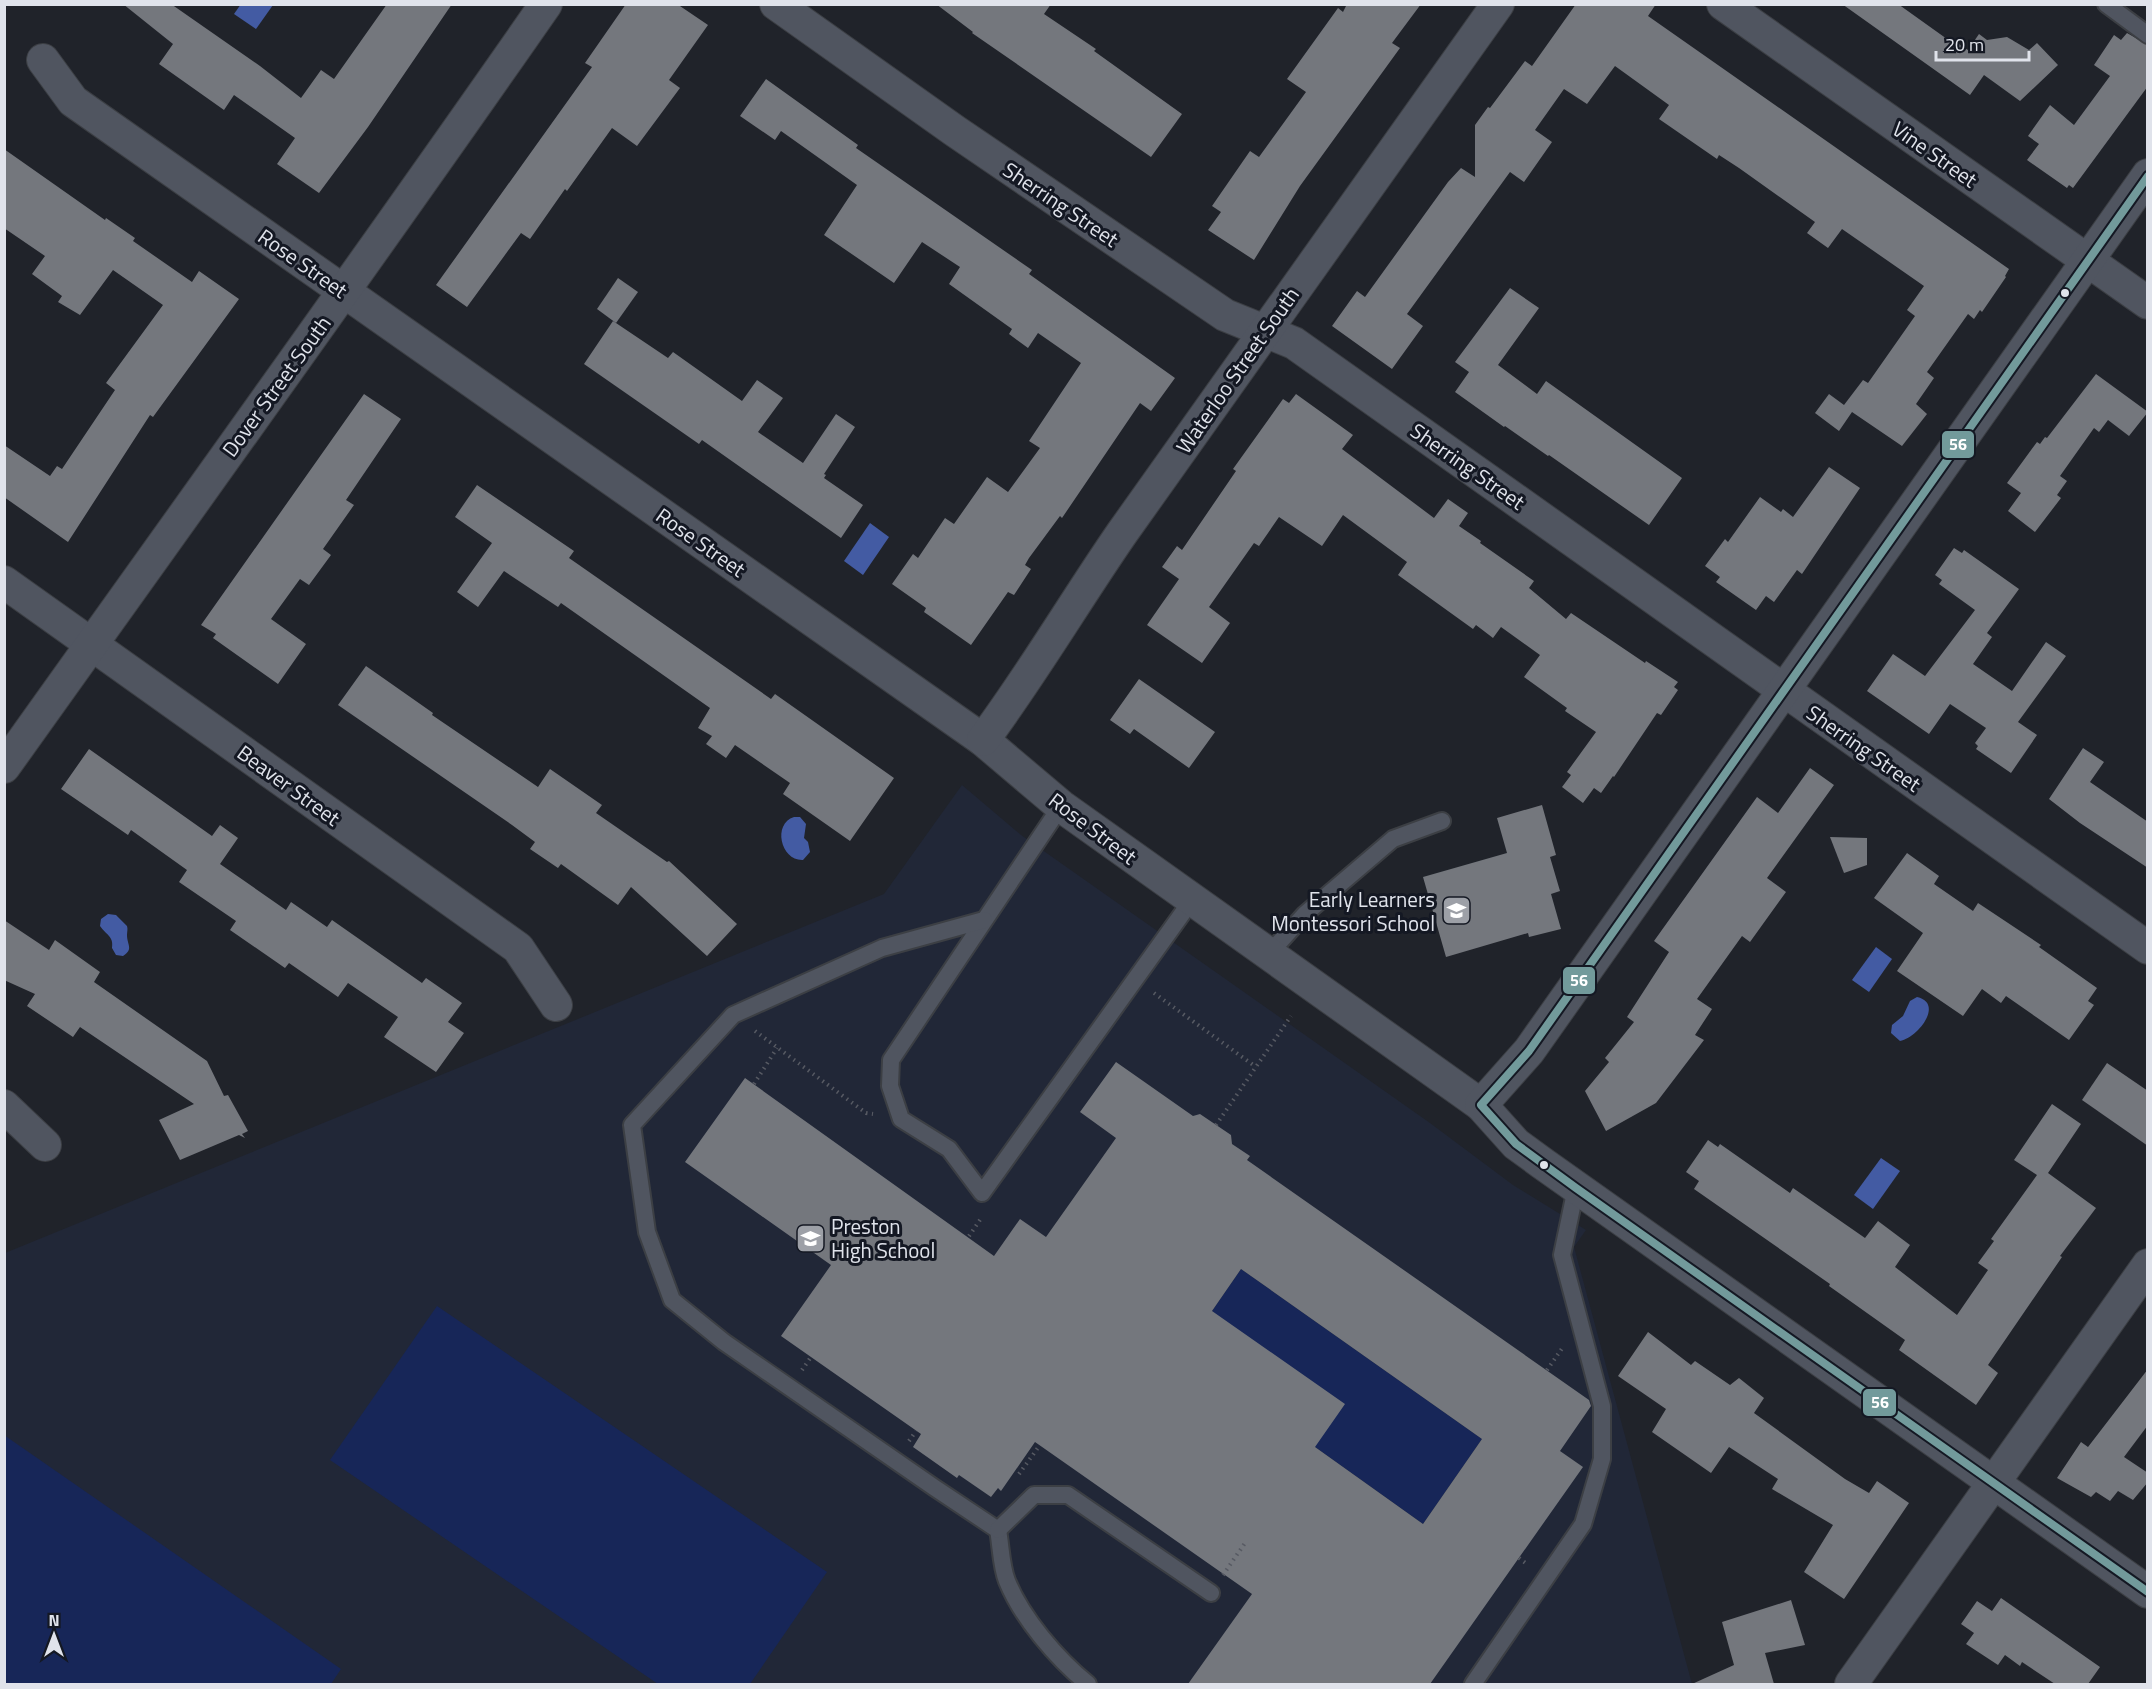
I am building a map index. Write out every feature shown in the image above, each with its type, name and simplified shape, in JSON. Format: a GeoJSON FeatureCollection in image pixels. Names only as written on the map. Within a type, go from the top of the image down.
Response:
{"type":"FeatureCollection","features":[{"type":"Feature","properties":{"kind":"street","name":"Dover Street South"},"geometry":{"type":"LineString","coordinates":[[4,767],[344,292],[546,4]]}},
{"type":"Feature","properties":{"kind":"street","name":"Sherring Street"},"geometry":{"type":"LineString","coordinates":[[776,4],[955,131],[1225,315],[1294,343],[2148,948]]}},
{"type":"Feature","properties":{"kind":"street","name":"Waterloo Street South"},"geometry":{"type":"LineString","coordinates":[[983,740],[1006,710],[1099,566],[1263,331],[1498,4]]}},
{"type":"Feature","properties":{"kind":"street","name":"Vine Street"},"geometry":{"type":"LineString","coordinates":[[1723,4],[2148,303]]}},
{"type":"Feature","properties":{"kind":"street","name":"Rose Street"},"geometry":{"type":"LineString","coordinates":[[43,60],[73,101],[983,740],[1061,806],[1481,1105],[1516,1144],[1576,1188],[2148,1592]]}},
{"type":"Feature","properties":{"kind":"street"},"geometry":{"type":"LineString","coordinates":[[1481,1105],[1528,1051],[2148,175]]}},
{"type":"Feature","properties":{"kind":"street","name":"Beaver Street"},"geometry":{"type":"LineString","coordinates":[[4,582],[518,948],[556,1005]]}},
{"type":"Feature","properties":{"kind":"street"},"geometry":{"type":"LineString","coordinates":[[4,1106],[45,1145]]}},
{"type":"Feature","properties":{"kind":"street"},"geometry":{"type":"LineString","coordinates":[[1851,1684],[2148,1265]]}},
{"type":"Feature","properties":{"kind":"lane"},"geometry":{"type":"LineString","coordinates":[[2106,4],[2148,35]]}},
{"type":"Feature","properties":{"kind":"lane"},"geometry":{"type":"LineString","coordinates":[[1061,806],[891,1060],[890,1086],[900,1119],[949,1149],[982,1193],[1191,900]]}},
{"type":"Feature","properties":{"kind":"lane"},"geometry":{"type":"LineString","coordinates":[[1268,955],[1305,914],[1393,839],[1442,821]]}},
{"type":"Feature","properties":{"kind":"lane"},"geometry":{"type":"LineString","coordinates":[[984,920],[882,948],[733,1015],[632,1125],[647,1232],[672,1300],[724,1342],[998,1530],[1006,1580],[1035,1631],[1074,1673],[1088,1684]]}},
{"type":"Feature","properties":{"kind":"lane"},"geometry":{"type":"LineString","coordinates":[[1473,1684],[1583,1524],[1602,1458],[1602,1406],[1562,1255],[1576,1188]]}},
{"type":"Feature","properties":{"kind":"lane"},"geometry":{"type":"LineString","coordinates":[[998,1530],[1034,1495],[1068,1495],[1211,1593]]}},
{"type":"Feature","properties":{"kind":"path"},"geometry":{"type":"LineString","coordinates":[[1134,979],[1256,1067]]}},
{"type":"Feature","properties":{"kind":"path"},"geometry":{"type":"LineString","coordinates":[[733,1015],[866,1113],[900,1119]]}},
{"type":"Feature","properties":{"kind":"path"},"geometry":{"type":"LineString","coordinates":[[1216,1125],[1291,1016]]}},
{"type":"Feature","properties":{"kind":"path"},"geometry":{"type":"LineString","coordinates":[[753,1084],[777,1048]]}},
{"type":"Feature","properties":{"kind":"path"},"geometry":{"type":"LineString","coordinates":[[1211,1593],[1245,1543]]}},
{"type":"Feature","properties":{"kind":"shaded area"},"geometry":{"type":"Polygon","coordinates":[[[241,4],[273,5],[256,29],[234,14],[241,4]]]}},
{"type":"Feature","properties":{"kind":"shaded area"},"geometry":{"type":"Polygon","coordinates":[[[870,523],[889,537],[863,575],[844,561],[870,523]]]}},
{"type":"Feature","properties":{"kind":"shaded area","name":"Preston High School"},"geometry":{"type":"Polygon","coordinates":[[[962,785],[1021,835],[1430,1123],[1513,1185],[1586,1230],[1574,1247],[1692,1684],[5,1684],[5,1253],[884,894],[962,785]]]}},
{"type":"Feature","properties":{"kind":"shaded area"},"geometry":{"type":"Polygon","coordinates":[[[794,817],[800,817],[806,824],[804,838],[808,842],[810,852],[803,860],[789,855],[782,842],[783,827],[794,817]]]}},
{"type":"Feature","properties":{"kind":"shaded area"},"geometry":{"type":"Polygon","coordinates":[[[108,914],[116,915],[127,926],[129,949],[123,956],[116,955],[112,948],[111,938],[100,926],[101,919],[108,914]]]}},
{"type":"Feature","properties":{"kind":"shaded area"},"geometry":{"type":"Polygon","coordinates":[[[1876,947],[1892,959],[1869,992],[1852,980],[1876,947]]]}},
{"type":"Feature","properties":{"kind":"shaded area"},"geometry":{"type":"Polygon","coordinates":[[[1917,997],[1925,1000],[1928,1006],[1926,1020],[1914,1033],[1900,1041],[1891,1033],[1892,1025],[1903,1016],[1910,1001],[1917,997]]]}},
{"type":"Feature","properties":{"kind":"shaded area"},"geometry":{"type":"Polygon","coordinates":[[[1881,1158],[1900,1171],[1873,1209],[1854,1195],[1881,1158]]]}},
{"type":"Feature","properties":{"kind":"shaded area"},"geometry":{"type":"Polygon","coordinates":[[[1241,1269],[1482,1439],[1423,1524],[1315,1447],[1212,1311],[1241,1269]]]}},
{"type":"Feature","properties":{"kind":"shaded area"},"geometry":{"type":"Polygon","coordinates":[[[437,1306],[827,1572],[750,1684],[658,1684],[330,1460],[437,1306]]]}},
{"type":"Feature","properties":{"kind":"shaded area"},"geometry":{"type":"Polygon","coordinates":[[[4,1435],[341,1669],[331,1684],[5,1684],[4,1435]]]}},
{"type":"Feature","properties":{"kind":"building"},"geometry":{"type":"Polygon","coordinates":[[[123,4],[171,4],[260,66],[301,98],[321,70],[334,79],[387,4],[452,4],[368,127],[319,193],[277,164],[295,138],[234,95],[224,110],[159,64],[173,44],[123,4]]]}},
{"type":"Feature","properties":{"kind":"building"},"geometry":{"type":"Polygon","coordinates":[[[626,4],[677,4],[708,25],[669,80],[680,88],[637,146],[612,128],[530,239],[521,233],[467,307],[436,285],[592,67],[585,63],[626,4]]]}},
{"type":"Feature","properties":{"kind":"building"},"geometry":{"type":"Polygon","coordinates":[[[936,4],[1051,4],[1044,14],[1096,49],[1094,51],[1182,114],[1151,157],[972,33],[936,4]]]}},
{"type":"Feature","properties":{"kind":"building"},"geometry":{"type":"Polygon","coordinates":[[[1347,4],[1421,4],[1392,43],[1400,48],[1300,186],[1254,260],[1208,230],[1221,212],[1212,206],[1250,151],[1259,157],[1306,92],[1287,79],[1338,8],[1343,12],[1347,4]]]}},
{"type":"Feature","properties":{"kind":"building"},"geometry":{"type":"Polygon","coordinates":[[[1576,4],[1656,4],[1648,16],[2009,269],[1982,312],[1980,310],[1974,319],[1968,314],[1927,372],[1934,378],[1916,404],[1927,414],[1902,446],[1852,412],[1839,431],[1815,413],[1829,394],[1844,405],[1863,380],[1868,383],[1915,316],[1907,310],[1924,286],[1842,229],[1828,248],[1807,233],[1815,222],[1739,168],[1719,155],[1717,159],[1659,119],[1669,105],[1615,66],[1587,104],[1564,89],[1535,130],[1552,142],[1524,182],[1510,172],[1407,314],[1423,326],[1392,369],[1332,326],[1357,291],[1365,297],[1448,182],[1461,168],[1475,177],[1475,125],[1525,61],[1532,66],[1576,4]]]}},
{"type":"Feature","properties":{"kind":"building"},"geometry":{"type":"Polygon","coordinates":[[[1842,4],[1898,4],[1954,44],[1956,42],[1968,50],[1979,34],[1987,40],[2007,37],[2029,50],[2037,43],[2058,65],[2020,101],[1984,75],[1970,95],[1842,4]]]}},
{"type":"Feature","properties":{"kind":"building"},"geometry":{"type":"Polygon","coordinates":[[[2127,33],[2148,45],[2148,86],[2073,188],[2069,185],[2067,188],[2027,160],[2039,144],[2028,136],[2050,105],[2074,125],[2110,76],[2094,65],[2114,35],[2121,40],[2127,33]]]}},
{"type":"Feature","properties":{"kind":"building"},"geometry":{"type":"Polygon","coordinates":[[[766,79],[858,145],[856,148],[1032,270],[1029,274],[1175,378],[1151,411],[1140,403],[1062,518],[1060,516],[1029,558],[1025,565],[1031,569],[1014,595],[1008,592],[971,645],[924,612],[926,608],[892,584],[913,554],[918,558],[945,518],[954,524],[987,477],[1008,492],[1040,448],[1029,441],[1081,363],[1038,333],[1028,348],[1009,334],[1012,329],[949,284],[960,267],[922,242],[894,283],[824,235],[857,185],[781,131],[775,140],[740,116],[766,79]]]}},
{"type":"Feature","properties":{"kind":"building"},"geometry":{"type":"Polygon","coordinates":[[[4,149],[105,220],[106,218],[135,238],[133,241],[192,282],[199,271],[239,299],[153,417],[150,415],[68,542],[4,497],[4,445],[50,476],[57,466],[62,469],[115,390],[106,383],[163,305],[113,270],[80,315],[58,302],[62,296],[32,274],[45,256],[4,228],[4,149]]]}},
{"type":"Feature","properties":{"kind":"building"},"geometry":{"type":"Polygon","coordinates":[[[618,278],[638,292],[616,323],[597,309],[618,278]]]}},
{"type":"Feature","properties":{"kind":"building"},"geometry":{"type":"Polygon","coordinates":[[[1510,288],[1539,308],[1498,365],[1537,394],[1546,381],[1682,478],[1649,525],[1455,392],[1469,372],[1455,362],[1510,288]]]}},
{"type":"Feature","properties":{"kind":"building"},"geometry":{"type":"Polygon","coordinates":[[[613,321],[668,358],[673,352],[742,401],[757,380],[783,398],[758,432],[803,463],[836,414],[855,427],[824,474],[826,475],[824,478],[863,505],[841,538],[702,440],[699,444],[584,364],[613,321]]]}},
{"type":"Feature","properties":{"kind":"building"},"geometry":{"type":"Polygon","coordinates":[[[2096,374],[2148,412],[2129,436],[2108,420],[2099,432],[2094,428],[2060,476],[2067,481],[2057,495],[2061,498],[2035,532],[2008,511],[2021,493],[2007,483],[2037,442],[2040,444],[2045,437],[2047,438],[2096,374]]]}},
{"type":"Feature","properties":{"kind":"building"},"geometry":{"type":"Polygon","coordinates":[[[364,394],[401,419],[346,500],[354,505],[323,549],[331,555],[309,585],[300,579],[271,619],[306,644],[278,684],[213,638],[216,634],[201,625],[364,394]]]}},
{"type":"Feature","properties":{"kind":"building"},"geometry":{"type":"Polygon","coordinates":[[[1296,394],[1353,435],[1342,449],[1434,518],[1448,499],[1468,513],[1459,526],[1534,581],[1529,588],[1566,619],[1571,613],[1645,663],[1646,661],[1678,682],[1674,687],[1678,690],[1661,715],[1657,713],[1601,793],[1594,788],[1583,803],[1562,787],[1571,775],[1567,772],[1596,732],[1565,711],[1567,708],[1524,677],[1540,655],[1501,627],[1493,638],[1476,625],[1473,629],[1398,575],[1407,562],[1343,515],[1322,546],[1279,517],[1259,546],[1254,543],[1209,607],[1230,623],[1202,663],[1147,625],[1179,579],[1162,567],[1177,546],[1182,550],[1236,471],[1233,469],[1283,399],[1289,403],[1296,394]]]}},
{"type":"Feature","properties":{"kind":"building"},"geometry":{"type":"Polygon","coordinates":[[[1829,467],[1860,488],[1802,574],[1797,570],[1774,602],[1766,596],[1756,610],[1716,582],[1720,577],[1705,566],[1725,539],[1728,542],[1760,497],[1781,512],[1783,509],[1793,517],[1829,467]]]}},
{"type":"Feature","properties":{"kind":"building"},"geometry":{"type":"Polygon","coordinates":[[[477,485],[574,551],[569,558],[771,699],[775,694],[894,778],[850,841],[783,794],[790,783],[735,745],[726,758],[706,744],[712,736],[698,728],[710,708],[561,603],[558,607],[504,571],[478,607],[457,592],[492,543],[455,517],[477,485]]]}},
{"type":"Feature","properties":{"kind":"building"},"geometry":{"type":"Polygon","coordinates":[[[1954,548],[1962,553],[1964,550],[2019,589],[1987,633],[1992,637],[1973,664],[2012,691],[2046,642],[2066,656],[2018,722],[2037,735],[2011,773],[1976,749],[1978,746],[1975,743],[1986,728],[1950,704],[1929,734],[1867,691],[1893,654],[1925,676],[1975,610],[1939,584],[1942,580],[1935,575],[1954,548]]]}},
{"type":"Feature","properties":{"kind":"building"},"geometry":{"type":"Polygon","coordinates":[[[366,666],[433,713],[432,715],[538,787],[550,769],[602,805],[596,813],[667,862],[669,861],[737,924],[707,956],[631,887],[618,905],[561,864],[558,868],[530,849],[535,842],[338,705],[366,666]]]}},
{"type":"Feature","properties":{"kind":"building"},"geometry":{"type":"Polygon","coordinates":[[[1139,679],[1215,732],[1189,768],[1134,729],[1130,734],[1110,720],[1139,679]]]}},
{"type":"Feature","properties":{"kind":"building"},"geometry":{"type":"Polygon","coordinates":[[[2083,748],[2104,762],[2090,782],[2148,822],[2148,868],[2080,823],[2049,799],[2083,748]]]}},
{"type":"Feature","properties":{"kind":"building"},"geometry":{"type":"Polygon","coordinates":[[[89,749],[212,836],[220,825],[238,838],[220,864],[286,910],[291,902],[327,927],[332,920],[422,983],[426,978],[462,1003],[448,1022],[464,1033],[436,1072],[384,1037],[398,1017],[348,983],[338,997],[289,963],[285,968],[230,930],[236,921],[179,882],[187,870],[131,830],[128,835],[61,789],[89,749]]]}},
{"type":"Feature","properties":{"kind":"building"},"geometry":{"type":"Polygon","coordinates":[[[1810,768],[1834,785],[1767,878],[1786,892],[1750,942],[1742,936],[1697,999],[1712,1009],[1695,1035],[1704,1040],[1656,1103],[1606,1131],[1585,1091],[1609,1062],[1605,1058],[1634,1022],[1627,1017],[1669,952],[1654,941],[1757,797],[1778,813],[1810,768]]]}},
{"type":"Feature","properties":{"kind":"building"},"geometry":{"type":"Polygon","coordinates":[[[1542,805],[1556,855],[1550,857],[1560,891],[1551,894],[1561,929],[1529,937],[1528,933],[1446,957],[1423,877],[1507,853],[1497,818],[1542,805]]]}},
{"type":"Feature","properties":{"kind":"building"},"geometry":{"type":"Polygon","coordinates":[[[1830,837],[1867,838],[1867,865],[1844,873],[1830,837]]]}},
{"type":"Feature","properties":{"kind":"building"},"geometry":{"type":"Polygon","coordinates":[[[1907,853],[1939,876],[1934,884],[1973,911],[1978,903],[2041,945],[2039,947],[2097,988],[2088,1001],[2094,1005],[2069,1040],[2006,996],[2001,1003],[1982,989],[1963,1016],[1897,971],[1923,933],[1874,898],[1907,853]]]}},
{"type":"Feature","properties":{"kind":"building"},"geometry":{"type":"Polygon","coordinates":[[[4,920],[49,950],[55,940],[100,972],[94,982],[207,1061],[224,1096],[228,1095],[248,1131],[242,1134],[245,1138],[239,1135],[180,1160],[159,1120],[194,1104],[80,1027],[73,1037],[27,1006],[35,994],[4,980],[4,920]]]}},
{"type":"Feature","properties":{"kind":"building"},"geometry":{"type":"Polygon","coordinates":[[[1116,1062],[1193,1116],[1200,1114],[1231,1135],[1232,1144],[1250,1156],[1247,1160],[1589,1400],[1591,1406],[1560,1451],[1583,1467],[1430,1684],[1188,1684],[1252,1594],[1035,1442],[1001,1491],[998,1488],[991,1497],[959,1475],[957,1478],[913,1447],[921,1434],[781,1336],[831,1265],[685,1162],[745,1078],[994,1256],[1020,1219],[1046,1237],[1116,1138],[1080,1112],[1116,1062]],[[1241,1269],[1212,1311],[1345,1404],[1315,1447],[1423,1524],[1482,1439],[1241,1269]]]}},
{"type":"Feature","properties":{"kind":"building"},"geometry":{"type":"Polygon","coordinates":[[[2107,1063],[2148,1091],[2148,1146],[2082,1100],[2107,1063]]]}},
{"type":"Feature","properties":{"kind":"building"},"geometry":{"type":"Polygon","coordinates":[[[2052,1104],[2081,1124],[2048,1173],[2096,1208],[2060,1256],[2062,1257],[1988,1365],[1998,1373],[1976,1405],[1899,1350],[1905,1340],[1829,1286],[1830,1284],[1694,1189],[1699,1181],[1686,1172],[1708,1140],[1718,1147],[1720,1144],[1790,1193],[1793,1188],[1865,1238],[1878,1221],[1910,1245],[1895,1267],[1957,1315],[1988,1270],[1978,1263],[1994,1241],[1991,1239],[2037,1175],[2014,1160],[2052,1104]]]}},
{"type":"Feature","properties":{"kind":"building"},"geometry":{"type":"Polygon","coordinates":[[[1648,1332],[1691,1365],[1695,1361],[1730,1385],[1739,1378],[1764,1398],[1754,1413],[1845,1479],[1869,1493],[1877,1481],[1909,1503],[1844,1599],[1804,1572],[1833,1525],[1772,1489],[1778,1479],[1729,1447],[1711,1473],[1652,1432],[1666,1409],[1618,1376],[1648,1332]]]}},
{"type":"Feature","properties":{"kind":"building"},"geometry":{"type":"Polygon","coordinates":[[[2148,1369],[2148,1425],[2124,1457],[2148,1473],[2148,1482],[2133,1500],[2118,1491],[2110,1501],[2096,1492],[2091,1497],[2057,1478],[2081,1442],[2088,1447],[2148,1369]]]}},
{"type":"Feature","properties":{"kind":"building"},"geometry":{"type":"Polygon","coordinates":[[[2001,1598],[2100,1667],[2088,1684],[2055,1684],[2022,1662],[2020,1666],[2005,1655],[1998,1665],[1966,1644],[1974,1633],[1961,1624],[1977,1601],[1992,1611],[2001,1598]]]}},
{"type":"Feature","properties":{"kind":"building"},"geometry":{"type":"Polygon","coordinates":[[[1791,1600],[1805,1645],[1765,1653],[1774,1684],[1692,1684],[1734,1665],[1722,1622],[1791,1600]]]}},
{"type":"Feature","properties":{"kind":"transit line","name":"56"},"geometry":{"type":"LineString","coordinates":[[2148,176],[1529,1051],[1481,1105],[1516,1144],[1576,1188],[2148,1592]]}},
{"type":"Feature","properties":{"kind":"place","name":"Early Learners Montessori School"},"geometry":{"type":"Point","coordinates":[1456,911]}},
{"type":"Feature","properties":{"kind":"place","name":"Preston High School"},"geometry":{"type":"Point","coordinates":[810,1238]}}]}
